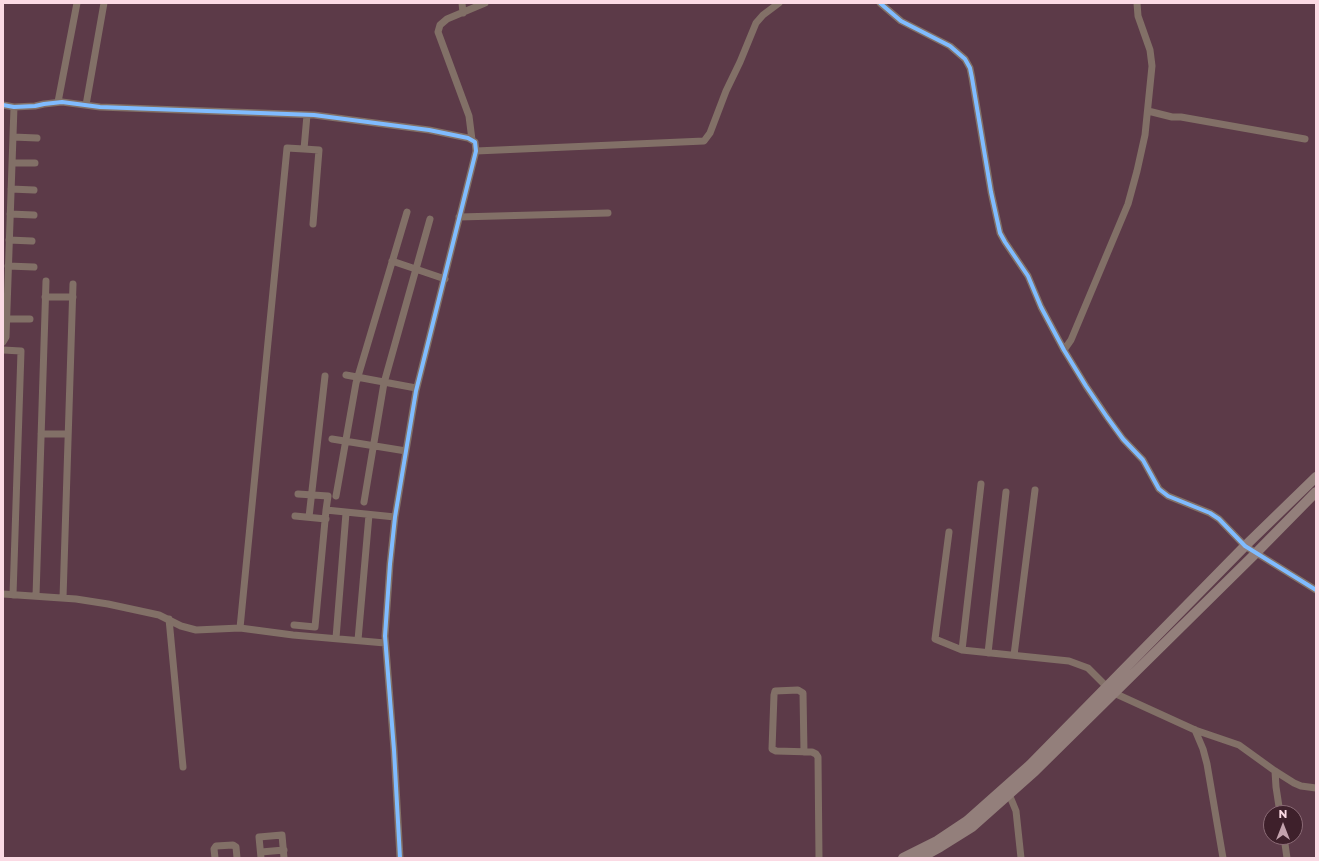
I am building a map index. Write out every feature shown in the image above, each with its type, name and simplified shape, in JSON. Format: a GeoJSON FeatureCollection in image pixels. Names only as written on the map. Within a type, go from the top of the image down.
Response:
{"type":"FeatureCollection","features":[{"type":"Feature","properties":{"kind":"highway"},"geometry":{"type":"LineString","coordinates":[[920,858],[940,848],[972,827],[1035,771],[1245,546],[1316,477]]}},
{"type":"Feature","properties":{"kind":"highway"},"geometry":{"type":"LineString","coordinates":[[903,858],[937,841],[967,821],[1030,765],[1256,553],[1316,492]]}},
{"type":"Feature","properties":{"kind":"street"},"geometry":{"type":"LineString","coordinates":[[58,102],[77,3]]}},
{"type":"Feature","properties":{"kind":"street"},"geometry":{"type":"LineString","coordinates":[[86,105],[104,3]]}},
{"type":"Feature","properties":{"kind":"street"},"geometry":{"type":"LineString","coordinates":[[462,3],[462,12]]}},
{"type":"Feature","properties":{"kind":"street"},"geometry":{"type":"LineString","coordinates":[[400,858],[395,757],[385,642],[390,564],[395,517],[416,388],[445,279],[476,151],[475,142],[472,140],[469,116],[438,32],[440,25],[447,19],[485,3]]}},
{"type":"Feature","properties":{"kind":"street"},"geometry":{"type":"LineString","coordinates":[[476,151],[704,141],[710,133],[726,91],[756,23],[763,15],[779,3]]}},
{"type":"Feature","properties":{"kind":"street"},"geometry":{"type":"LineString","coordinates":[[880,3],[901,21],[950,46],[965,59],[970,68],[991,192],[1000,233],[1028,276],[1041,307],[1064,350],[1107,418],[1123,439],[1143,460],[1159,489],[1168,496],[1210,513],[1219,519],[1245,546],[1316,590]]}},
{"type":"Feature","properties":{"kind":"street"},"geometry":{"type":"LineString","coordinates":[[1064,350],[1071,340],[1128,204],[1137,171],[1148,111],[1152,66],[1152,58],[1138,16],[1137,3]]}},
{"type":"Feature","properties":{"kind":"street"},"geometry":{"type":"LineString","coordinates":[[3,105],[35,106],[58,102],[100,107],[162,110],[307,114],[429,130],[472,140]]}},
{"type":"Feature","properties":{"kind":"street"},"geometry":{"type":"LineString","coordinates":[[3,342],[6,337],[14,106]]}},
{"type":"Feature","properties":{"kind":"street"},"geometry":{"type":"LineString","coordinates":[[1148,111],[1172,117],[1181,117],[1305,139]]}},
{"type":"Feature","properties":{"kind":"street"},"geometry":{"type":"LineString","coordinates":[[304,149],[307,114]]}},
{"type":"Feature","properties":{"kind":"street"},"geometry":{"type":"LineString","coordinates":[[13,137],[37,138]]}},
{"type":"Feature","properties":{"kind":"street"},"geometry":{"type":"LineString","coordinates":[[240,628],[287,148],[319,150],[313,224]]}},
{"type":"Feature","properties":{"kind":"street"},"geometry":{"type":"LineString","coordinates":[[12,163],[35,163]]}},
{"type":"Feature","properties":{"kind":"street"},"geometry":{"type":"LineString","coordinates":[[11,189],[34,190]]}},
{"type":"Feature","properties":{"kind":"street"},"geometry":{"type":"LineString","coordinates":[[336,496],[358,377],[407,212]]}},
{"type":"Feature","properties":{"kind":"street"},"geometry":{"type":"LineString","coordinates":[[10,214],[34,215]]}},
{"type":"Feature","properties":{"kind":"street"},"geometry":{"type":"LineString","coordinates":[[459,218],[608,214]]}},
{"type":"Feature","properties":{"kind":"street"},"geometry":{"type":"LineString","coordinates":[[364,502],[384,382],[430,219]]}},
{"type":"Feature","properties":{"kind":"street"},"geometry":{"type":"LineString","coordinates":[[9,240],[32,241]]}},
{"type":"Feature","properties":{"kind":"street"},"geometry":{"type":"LineString","coordinates":[[392,261],[445,279]]}},
{"type":"Feature","properties":{"kind":"street"},"geometry":{"type":"LineString","coordinates":[[8,266],[34,267]]}},
{"type":"Feature","properties":{"kind":"street"},"geometry":{"type":"LineString","coordinates":[[36,596],[46,281]]}},
{"type":"Feature","properties":{"kind":"street"},"geometry":{"type":"LineString","coordinates":[[63,598],[73,284]]}},
{"type":"Feature","properties":{"kind":"street"},"geometry":{"type":"LineString","coordinates":[[45,296],[73,297]]}},
{"type":"Feature","properties":{"kind":"street"},"geometry":{"type":"LineString","coordinates":[[6,319],[30,319]]}},
{"type":"Feature","properties":{"kind":"street"},"geometry":{"type":"LineString","coordinates":[[3,350],[21,351],[13,595]]}},
{"type":"Feature","properties":{"kind":"street"},"geometry":{"type":"LineString","coordinates":[[346,375],[416,388]]}},
{"type":"Feature","properties":{"kind":"street"},"geometry":{"type":"LineString","coordinates":[[309,517],[325,376]]}},
{"type":"Feature","properties":{"kind":"street"},"geometry":{"type":"LineString","coordinates":[[41,434],[68,434]]}},
{"type":"Feature","properties":{"kind":"street"},"geometry":{"type":"LineString","coordinates":[[332,439],[406,451]]}},
{"type":"Feature","properties":{"kind":"street"},"geometry":{"type":"LineString","coordinates":[[962,650],[981,484]]}},
{"type":"Feature","properties":{"kind":"street"},"geometry":{"type":"LineString","coordinates":[[1014,655],[1035,490]]}},
{"type":"Feature","properties":{"kind":"street"},"geometry":{"type":"LineString","coordinates":[[988,652],[1006,492]]}},
{"type":"Feature","properties":{"kind":"street"},"geometry":{"type":"LineString","coordinates":[[294,625],[315,627],[328,496],[298,494]]}},
{"type":"Feature","properties":{"kind":"street"},"geometry":{"type":"LineString","coordinates":[[326,510],[395,517]]}},
{"type":"Feature","properties":{"kind":"street"},"geometry":{"type":"LineString","coordinates":[[336,638],[346,513]]}},
{"type":"Feature","properties":{"kind":"street"},"geometry":{"type":"LineString","coordinates":[[358,640],[369,515]]}},
{"type":"Feature","properties":{"kind":"street"},"geometry":{"type":"LineString","coordinates":[[295,516],[326,519]]}},
{"type":"Feature","properties":{"kind":"street"},"geometry":{"type":"LineString","coordinates":[[949,532],[935,639],[962,650],[1070,661],[1082,665],[1094,673],[1110,690],[1195,730],[1240,745],[1294,783],[1301,786],[1316,788]]}},
{"type":"Feature","properties":{"kind":"street"},"geometry":{"type":"LineString","coordinates":[[3,594],[63,598],[108,604],[159,615],[181,626],[196,630],[240,628],[293,635],[385,642]]}},
{"type":"Feature","properties":{"kind":"street"},"geometry":{"type":"LineString","coordinates":[[169,619],[183,767]]}},
{"type":"Feature","properties":{"kind":"street"},"geometry":{"type":"LineString","coordinates":[[804,752],[803,693],[798,690],[775,691],[772,749],[776,751],[815,753],[818,757],[819,858]]}},
{"type":"Feature","properties":{"kind":"street"},"geometry":{"type":"LineString","coordinates":[[1195,730],[1207,764],[1223,858]]}},
{"type":"Feature","properties":{"kind":"street"},"geometry":{"type":"LineString","coordinates":[[1275,771],[1279,805]]}},
{"type":"Feature","properties":{"kind":"street"},"geometry":{"type":"LineString","coordinates":[[1009,794],[1016,811],[1021,858]]}},
{"type":"Feature","properties":{"kind":"street"},"geometry":{"type":"LineString","coordinates":[[282,835],[284,854],[261,855],[259,837],[282,835]]}},
{"type":"Feature","properties":{"kind":"street"},"geometry":{"type":"LineString","coordinates":[[1285,845],[1287,858]]}},
{"type":"Feature","properties":{"kind":"street"},"geometry":{"type":"LineString","coordinates":[[215,858],[214,849],[216,846],[236,847],[237,858]]}},
{"type":"Feature","properties":{"kind":"cycle path"},"geometry":{"type":"LineString","coordinates":[[880,3],[901,21],[950,46],[965,59],[970,68],[991,192],[1000,233],[1028,276],[1041,307],[1064,350],[1086,386],[1123,439],[1143,460],[1159,489],[1168,496],[1210,513],[1219,519],[1245,546],[1316,590]]}},
{"type":"Feature","properties":{"kind":"cycle path"},"geometry":{"type":"LineString","coordinates":[[3,105],[14,107],[35,106],[62,102],[100,107],[314,115],[429,130],[468,138],[475,142],[476,151],[416,391],[395,517],[390,564],[385,636],[394,750],[400,858]]}}]}
